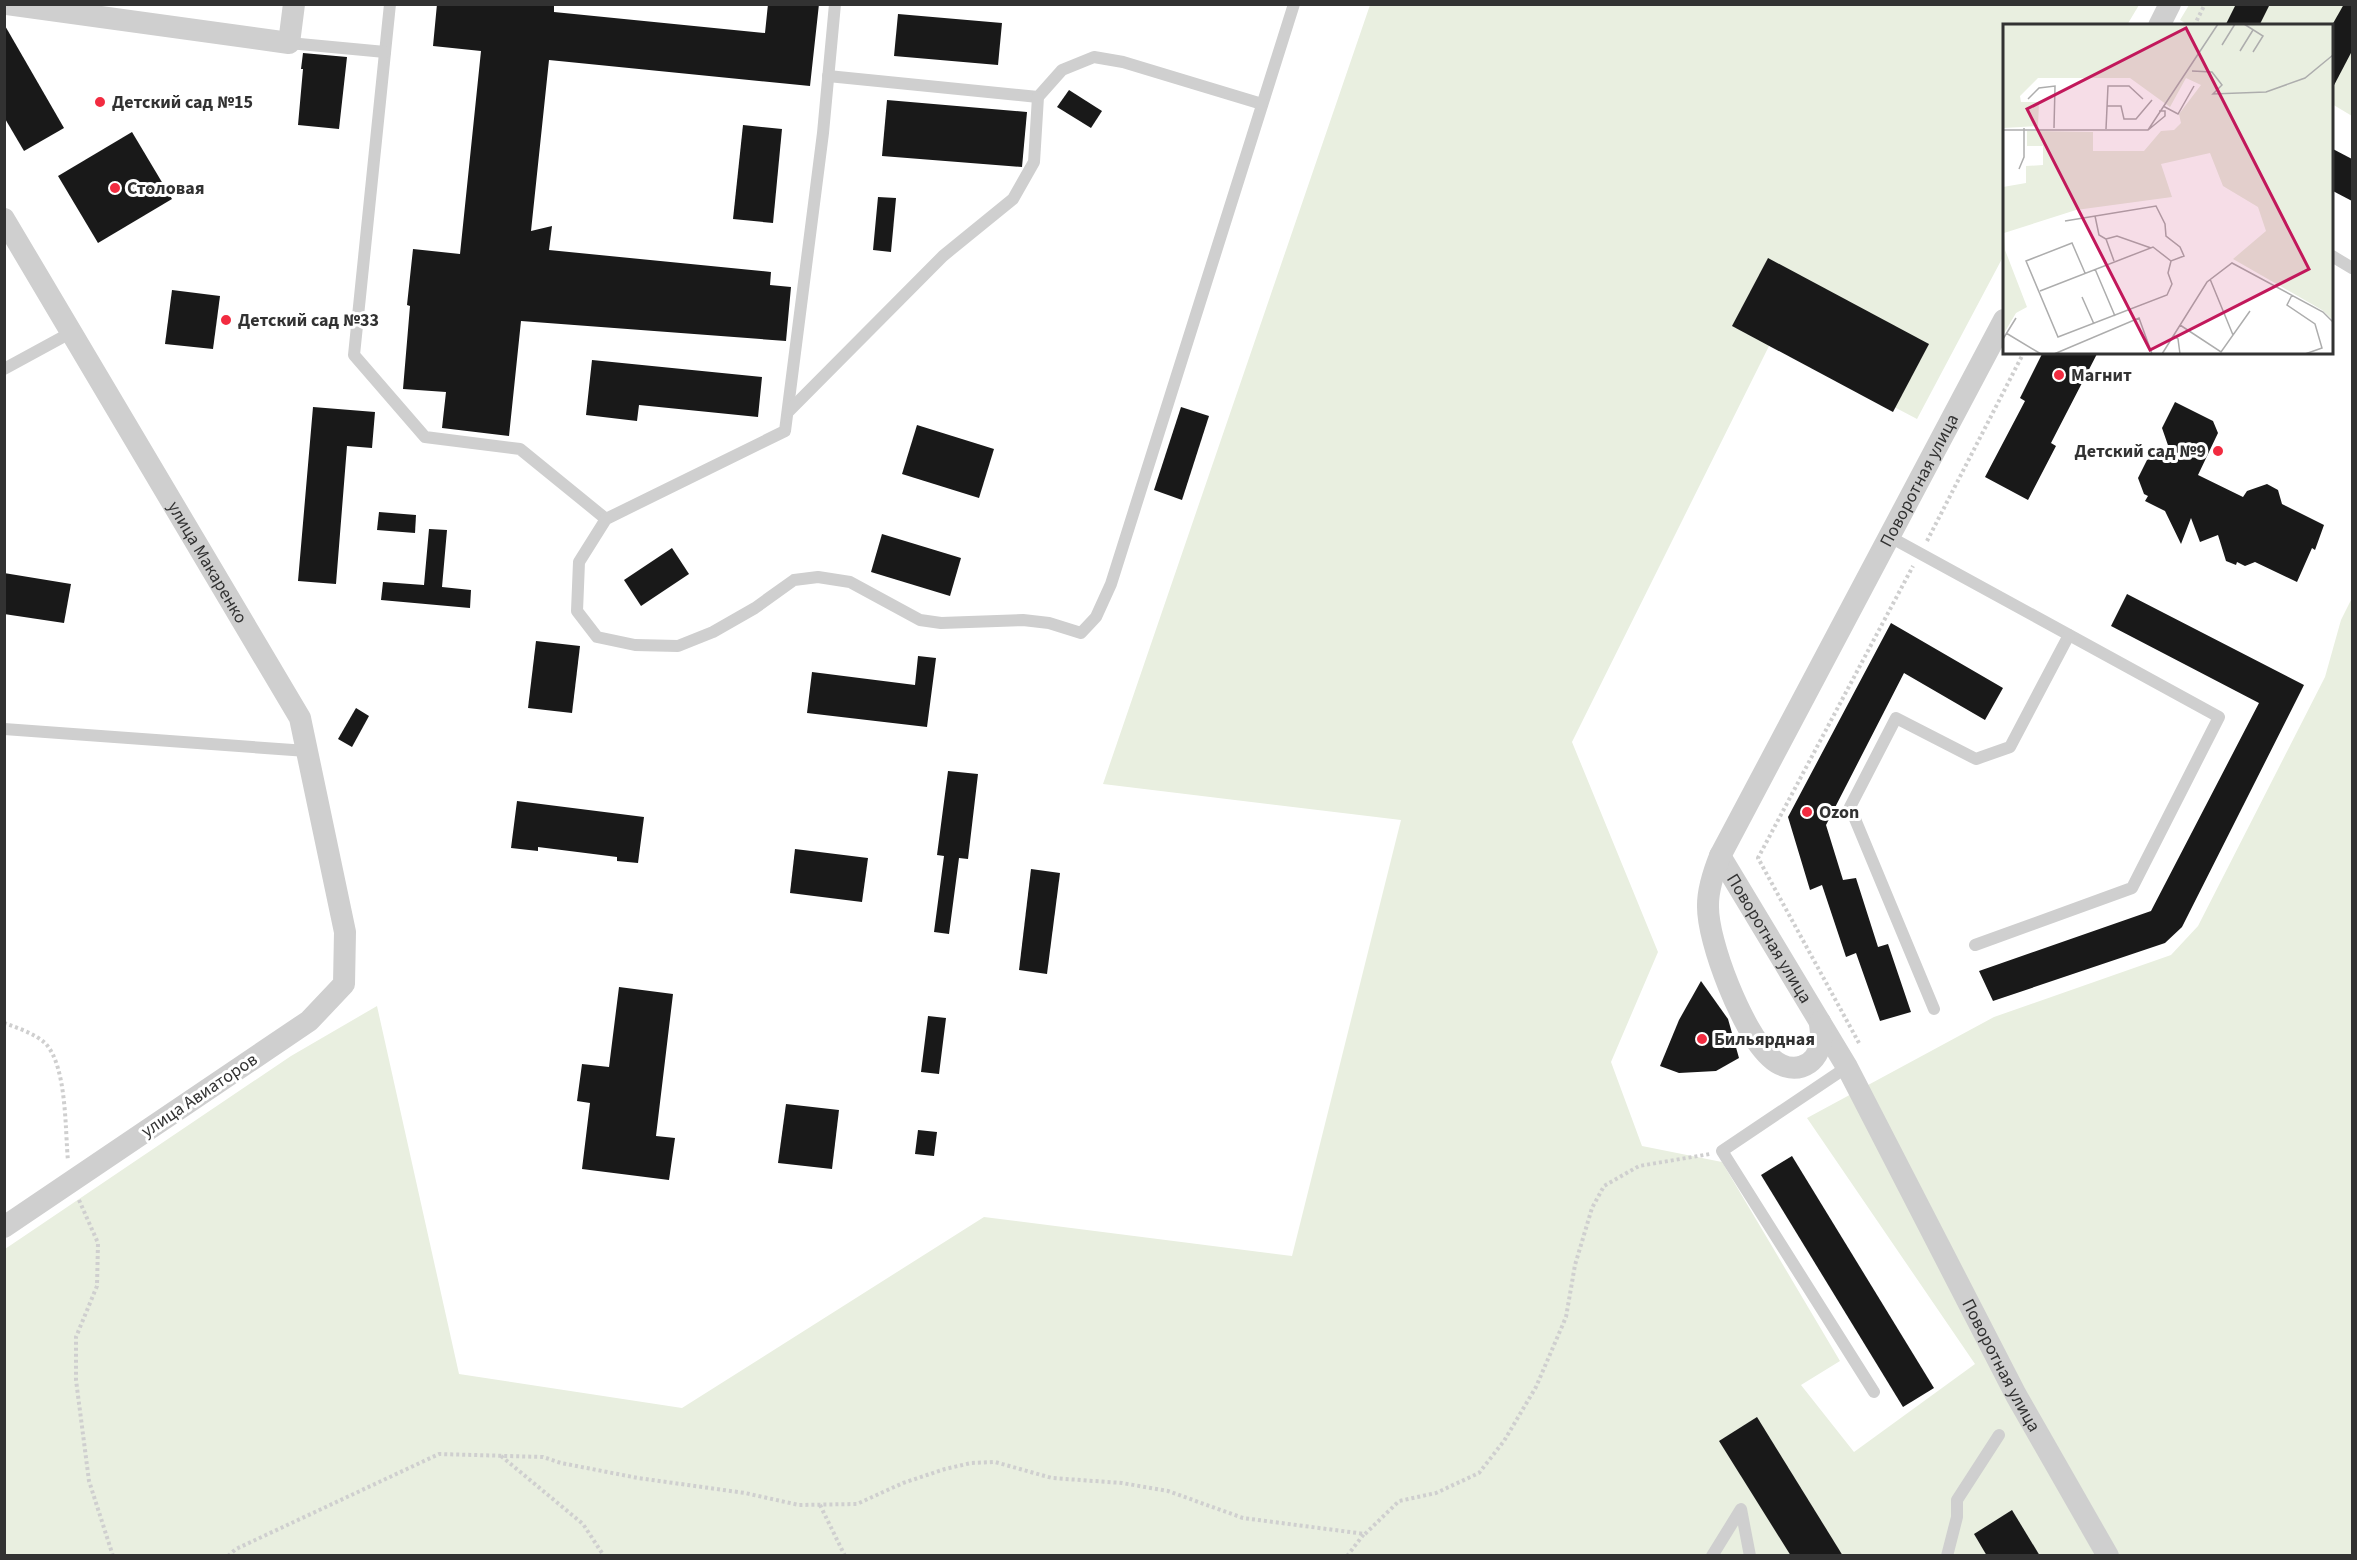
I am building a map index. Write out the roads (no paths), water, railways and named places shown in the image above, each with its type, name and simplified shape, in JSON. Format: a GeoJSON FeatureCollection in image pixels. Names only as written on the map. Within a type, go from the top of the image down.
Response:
{"type":"FeatureCollection","features":[{"type":"Feature","properties":{"kind":"street"},"geometry":{"type":"LineString","coordinates":[[7,4],[289,43],[294,4]]}},
{"type":"Feature","properties":{"kind":"street"},"geometry":{"type":"LineString","coordinates":[[2160,24],[2170,4]]}},
{"type":"Feature","properties":{"kind":"street","name":"улица Макаренко"},"geometry":{"type":"LineString","coordinates":[[4,219],[11,246],[72,332],[300,718],[345,932]]}},
{"type":"Feature","properties":{"kind":"street","name":"Поворотная улица"},"geometry":{"type":"LineString","coordinates":[[2003,322],[1720,856],[1847,1067],[2016,1395],[2108,1556]]}},
{"type":"Feature","properties":{"kind":"street"},"geometry":{"type":"LineString","coordinates":[[1720,856],[1707,905],[1712,931],[1729,984],[1759,1046],[1787,1069],[1802,1067],[1814,1056],[1821,1041],[1820,1022]]}},
{"type":"Feature","properties":{"kind":"street","name":"улица Авиаторов"},"geometry":{"type":"LineString","coordinates":[[4,1227],[309,1021],[344,984],[345,932]]}},
{"type":"Feature","properties":{"kind":"lane"},"geometry":{"type":"LineString","coordinates":[[390,4],[354,355],[425,437],[520,449],[606,519]]}},
{"type":"Feature","properties":{"kind":"lane"},"geometry":{"type":"LineString","coordinates":[[834,4],[807,269],[785,430],[606,519],[579,562],[577,611],[597,637],[635,645],[678,646],[713,632],[755,608],[794,580],[818,577],[850,582],[920,620],[941,623],[1023,620],[1049,623],[1081,633],[1096,617],[1111,584],[1294,4]]}},
{"type":"Feature","properties":{"kind":"lane"},"geometry":{"type":"LineString","coordinates":[[289,43],[385,52]]}},
{"type":"Feature","properties":{"kind":"lane"},"geometry":{"type":"LineString","coordinates":[[788,412],[943,256],[1013,199],[1034,162],[1038,97],[1062,70],[1094,57],[1123,62],[1262,104]]}},
{"type":"Feature","properties":{"kind":"lane"},"geometry":{"type":"LineString","coordinates":[[828,76],[1038,97]]}},
{"type":"Feature","properties":{"kind":"lane"},"geometry":{"type":"LineString","coordinates":[[2333,257],[2352,268]]}},
{"type":"Feature","properties":{"kind":"lane"},"geometry":{"type":"LineString","coordinates":[[4,369],[72,332]]}},
{"type":"Feature","properties":{"kind":"lane"},"geometry":{"type":"LineString","coordinates":[[1890,537],[2219,717],[2132,888],[1975,945]]}},
{"type":"Feature","properties":{"kind":"lane"},"geometry":{"type":"LineString","coordinates":[[1934,1009],[1850,807],[1896,718],[1976,759],[2010,747],[2069,635]]}},
{"type":"Feature","properties":{"kind":"lane"},"geometry":{"type":"LineString","coordinates":[[4,729],[307,751]]}},
{"type":"Feature","properties":{"kind":"lane"},"geometry":{"type":"LineString","coordinates":[[1847,1067],[1722,1151],[1874,1392]]}},
{"type":"Feature","properties":{"kind":"lane"},"geometry":{"type":"LineString","coordinates":[[1947,1556],[1957,1517],[1957,1500],[1999,1435]]}},
{"type":"Feature","properties":{"kind":"lane"},"geometry":{"type":"LineString","coordinates":[[1712,1556],[1741,1509],[1750,1556]]}},
{"type":"Feature","properties":{"kind":"place","name":"Детский сад №15"},"geometry":{"type":"Point","coordinates":[100,102]}},
{"type":"Feature","properties":{"kind":"place","name":"Столовая"},"geometry":{"type":"Point","coordinates":[115,188]}},
{"type":"Feature","properties":{"kind":"place","name":"Детский сад №33"},"geometry":{"type":"Point","coordinates":[226,320]}},
{"type":"Feature","properties":{"kind":"place","name":"Магнит"},"geometry":{"type":"Point","coordinates":[2059,375]}},
{"type":"Feature","properties":{"kind":"place","name":"Детский сад №9"},"geometry":{"type":"Point","coordinates":[2218,451]}},
{"type":"Feature","properties":{"kind":"place","name":"Ozon"},"geometry":{"type":"Point","coordinates":[1807,812]}},
{"type":"Feature","properties":{"kind":"place","name":"Бильярдная"},"geometry":{"type":"Point","coordinates":[1702,1039]}}]}
